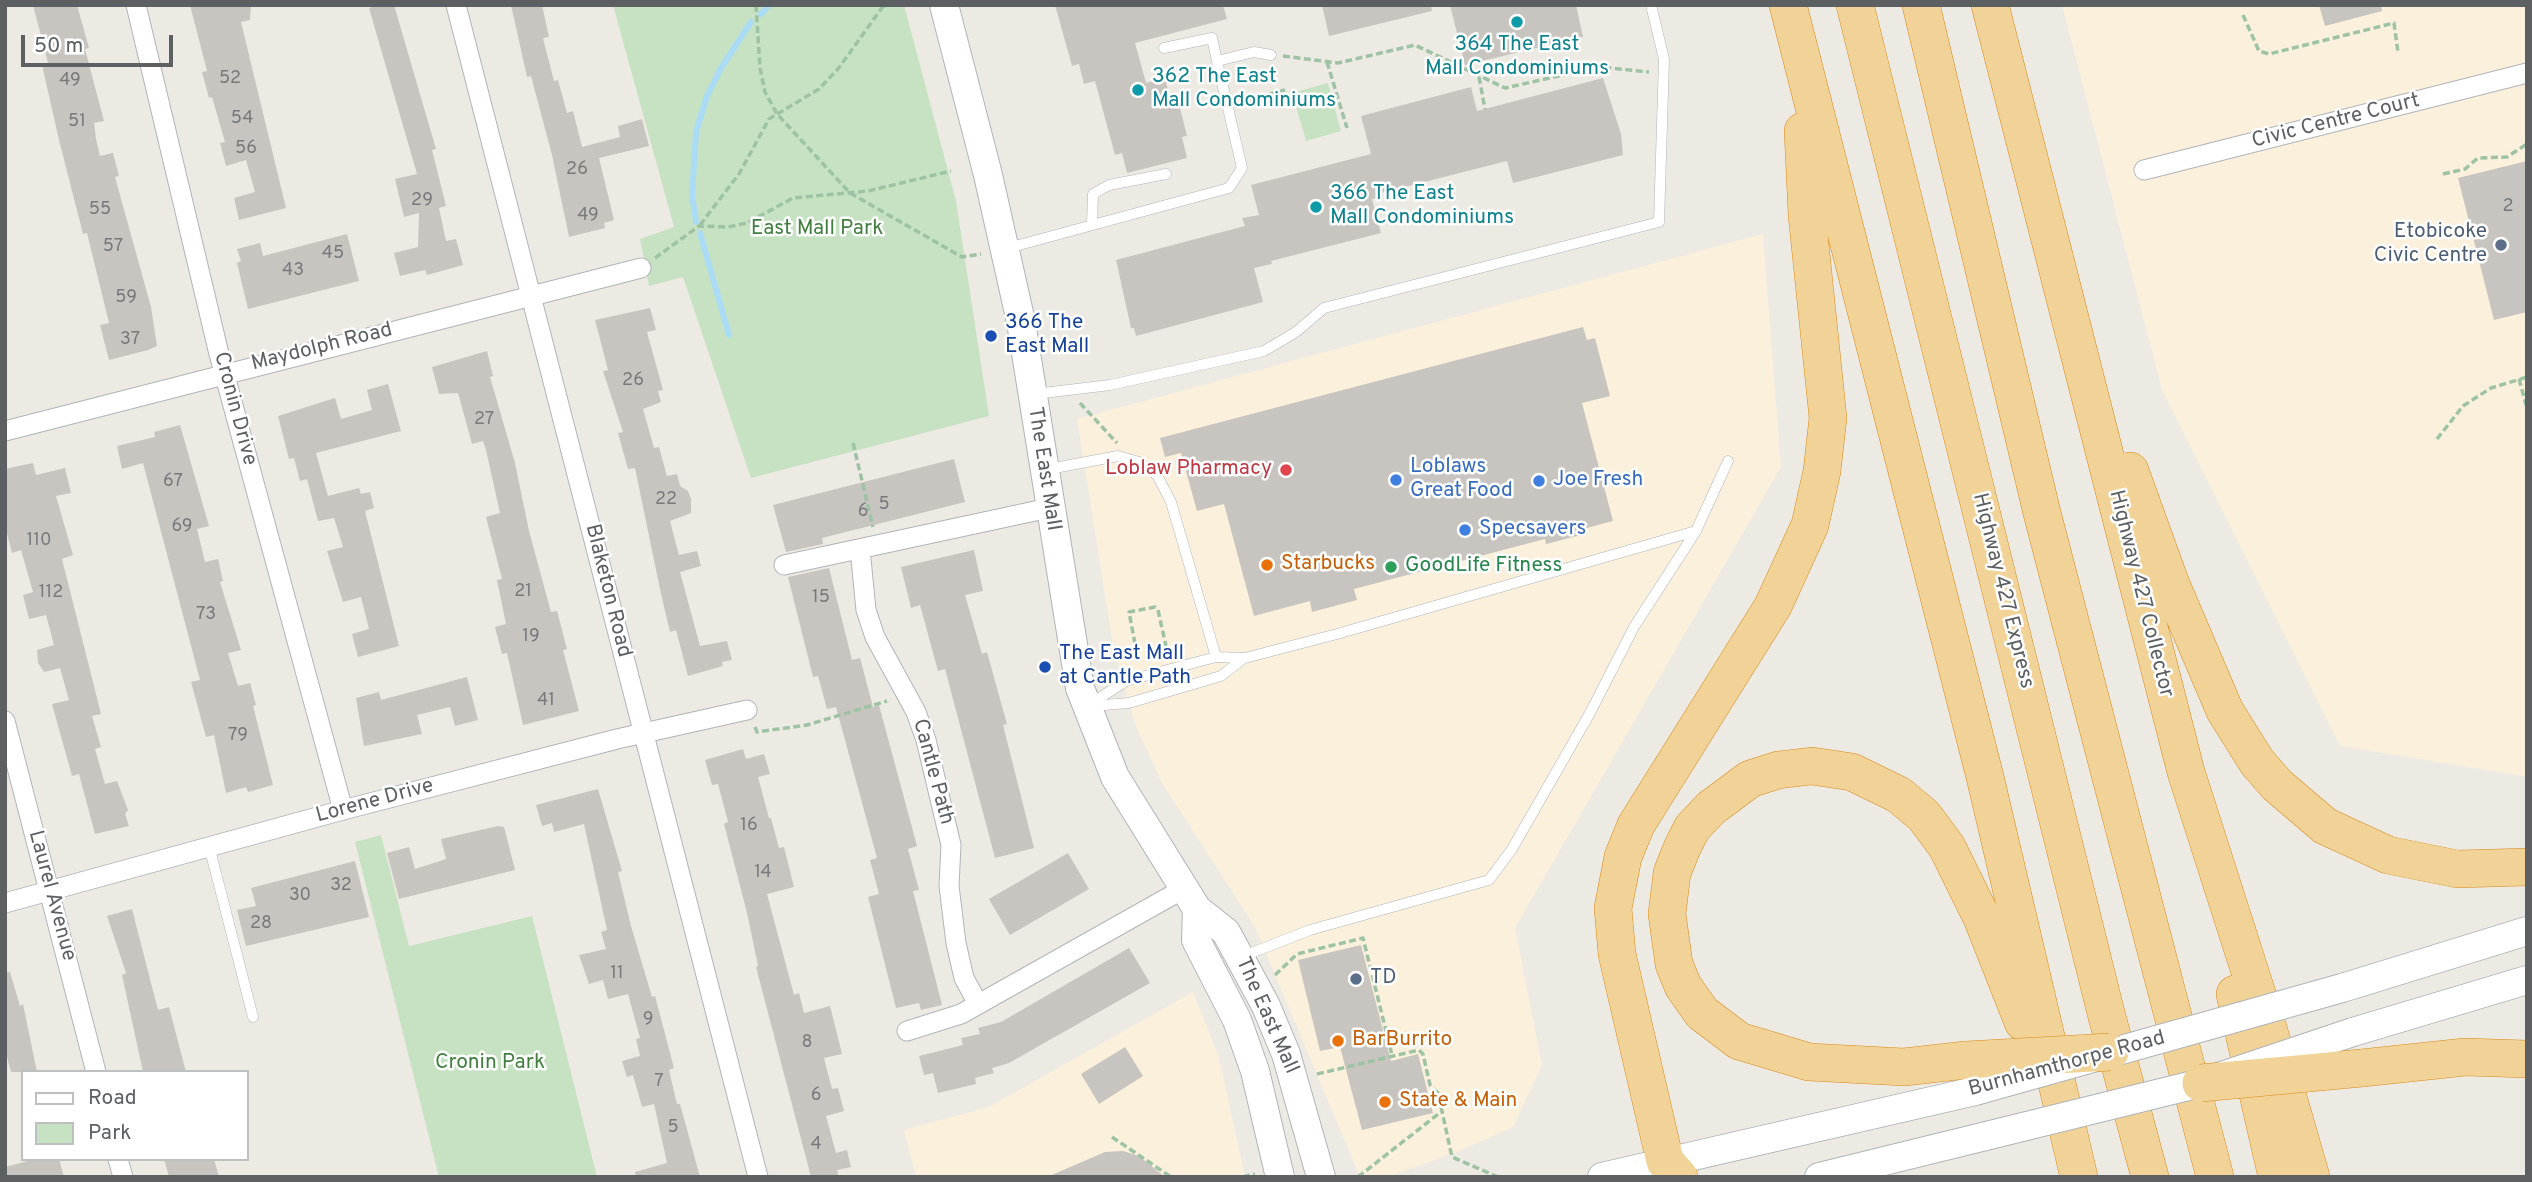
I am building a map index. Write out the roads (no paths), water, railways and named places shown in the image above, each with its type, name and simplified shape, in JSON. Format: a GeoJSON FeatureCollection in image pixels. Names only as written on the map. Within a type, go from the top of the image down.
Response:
{"type":"FeatureCollection","features":[{"type":"Feature","properties":{"kind":"highway"},"geometry":{"type":"LineString","coordinates":[[1788,5],[1985,776],[2079,1177]]}},
{"type":"Feature","properties":{"kind":"highway","name":"Highway 427 Express"},"geometry":{"type":"LineString","coordinates":[[1855,5],[2106,1013],[2150,1177]]}},
{"type":"Feature","properties":{"kind":"highway"},"geometry":{"type":"LineString","coordinates":[[1921,5],[2042,513],[2215,1177]]}},
{"type":"Feature","properties":{"kind":"highway","name":"Highway 427 Collector"},"geometry":{"type":"LineString","coordinates":[[1990,5],[2186,772],[2268,1028],[2311,1177]]}},
{"type":"Feature","properties":{"kind":"highway"},"geometry":{"type":"LineString","coordinates":[[1672,1169],[1617,954],[1613,908],[1623,857],[1636,825],[1773,606],[1792,570],[1813,512],[1828,418],[1807,215],[1799,53]]}},
{"type":"Feature","properties":{"kind":"highway"},"geometry":{"type":"LineString","coordinates":[[2057,272],[2170,582],[2225,711],[2258,762],[2277,785],[2325,826],[2372,849],[2439,867],[2483,870],[2527,867]]}},
{"type":"Feature","properties":{"kind":"highway"},"geometry":{"type":"LineString","coordinates":[[2069,1138],[1982,918],[1947,847],[1924,816],[1875,781],[1852,772],[1812,766],[1785,769],[1750,779],[1711,808],[1692,828],[1672,873],[1667,914],[1674,964],[1682,986],[1702,1013],[1739,1041],[1801,1061],[1904,1067],[1970,1076],[2110,1052]]}},
{"type":"Feature","properties":{"kind":"highway"},"geometry":{"type":"LineString","coordinates":[[2186,772],[2277,1177]]}},
{"type":"Feature","properties":{"kind":"highway"},"geometry":{"type":"LineString","coordinates":[[2268,1028],[2333,1177]]}},
{"type":"Feature","properties":{"kind":"highway"},"geometry":{"type":"LineString","coordinates":[[2201,1083],[2465,1057],[2527,1059]]}},
{"type":"Feature","properties":{"kind":"main road","name":"The East Mall"},"geometry":{"type":"LineString","coordinates":[[944,5],[1021,322],[1073,660],[1086,707],[1115,777],[1191,898],[1226,932],[1258,992],[1295,1080],[1321,1177]]}},
{"type":"Feature","properties":{"kind":"main road","name":"The East Mall"},"geometry":{"type":"LineString","coordinates":[[1191,898],[1196,940],[1237,1020],[1251,1058],[1280,1177]]}},
{"type":"Feature","properties":{"kind":"main road","name":"Burnhamthorpe Road"},"geometry":{"type":"LineString","coordinates":[[2110,1052],[2342,988],[2527,931]]}},
{"type":"Feature","properties":{"kind":"main road"},"geometry":{"type":"LineString","coordinates":[[1819,1177],[2201,1083],[2353,1032],[2527,980]]}},
{"type":"Feature","properties":{"kind":"main road","name":"Burnhamthorpe Road"},"geometry":{"type":"LineString","coordinates":[[1602,1177],[1672,1169],[1970,1076]]}},
{"type":"Feature","properties":{"kind":"street","name":"Cronin Drive"},"geometry":{"type":"LineString","coordinates":[[136,5],[224,373],[343,810]]}},
{"type":"Feature","properties":{"kind":"street","name":"Blaketon Road"},"geometry":{"type":"LineString","coordinates":[[456,5],[758,1177]]}},
{"type":"Feature","properties":{"kind":"street","name":"Civic Centre Court"},"geometry":{"type":"LineString","coordinates":[[2144,170],[2527,73]]}},
{"type":"Feature","properties":{"kind":"street","name":"Maydolph Road"},"geometry":{"type":"LineString","coordinates":[[5,432],[224,373],[641,268]]}},
{"type":"Feature","properties":{"kind":"street"},"geometry":{"type":"LineString","coordinates":[[784,565],[1049,509]]}},
{"type":"Feature","properties":{"kind":"street","name":"Cantle Path"},"geometry":{"type":"LineString","coordinates":[[869,548],[866,610],[875,637],[926,740],[951,845],[949,886],[952,924],[964,978],[977,1002]]}},
{"type":"Feature","properties":{"kind":"street","name":"Lorene Drive"},"geometry":{"type":"LineString","coordinates":[[5,903],[343,810],[643,732],[747,710]]}},
{"type":"Feature","properties":{"kind":"street","name":"Laurel Avenue"},"geometry":{"type":"LineString","coordinates":[[5,721],[95,1070]]}},
{"type":"Feature","properties":{"kind":"street"},"geometry":{"type":"LineString","coordinates":[[907,1031],[944,1021],[977,1002],[1191,898]]}},
{"type":"Feature","properties":{"kind":"lane"},"geometry":{"type":"LineString","coordinates":[[1031,394],[1110,385],[1264,351],[1296,332],[1324,308],[1660,222],[1664,59],[1651,5]]}},
{"type":"Feature","properties":{"kind":"lane"},"geometry":{"type":"LineString","coordinates":[[1004,249],[1228,188],[1242,167],[1212,38],[1164,48]]}},
{"type":"Feature","properties":{"kind":"lane"},"geometry":{"type":"LineString","coordinates":[[1217,61],[1254,52],[1270,55]]}},
{"type":"Feature","properties":{"kind":"lane"},"geometry":{"type":"LineString","coordinates":[[1092,225],[1093,194],[1109,185],[1166,174]]}},
{"type":"Feature","properties":{"kind":"lane"},"geometry":{"type":"LineString","coordinates":[[1043,470],[1103,457],[1125,457],[1146,465],[1166,487],[1216,657]]}},
{"type":"Feature","properties":{"kind":"lane"},"geometry":{"type":"LineString","coordinates":[[1240,957],[1310,930],[1489,880],[1512,849],[1590,713],[1634,627],[1696,531],[1728,461]]}},
{"type":"Feature","properties":{"kind":"lane"},"geometry":{"type":"LineString","coordinates":[[1086,707],[1126,681],[1216,657],[1245,658],[1696,531]]}},
{"type":"Feature","properties":{"kind":"lane"},"geometry":{"type":"LineString","coordinates":[[1086,707],[1129,704],[1221,676],[1245,658]]}},
{"type":"Feature","properties":{"kind":"lane"},"geometry":{"type":"LineString","coordinates":[[209,845],[253,1017]]}},
{"type":"Feature","properties":{"kind":"waterway"},"geometry":{"type":"LineString","coordinates":[[761,14],[769,5]]}},
{"type":"Feature","properties":{"kind":"waterway"},"geometry":{"type":"LineString","coordinates":[[696,222],[692,195],[696,132],[707,96],[721,68],[751,22]]}},
{"type":"Feature","properties":{"kind":"waterway"},"geometry":{"type":"LineString","coordinates":[[700,233],[729,335]]}},
{"type":"Feature","properties":{"kind":"place","name":"364 The East Mall Condominiums"},"geometry":{"type":"Point","coordinates":[1517,22]}},
{"type":"Feature","properties":{"kind":"place","name":"362 The East Mall Condominiums"},"geometry":{"type":"Point","coordinates":[1138,90]}},
{"type":"Feature","properties":{"kind":"place","name":"366 The East Mall Condominiums"},"geometry":{"type":"Point","coordinates":[1316,207]}},
{"type":"Feature","properties":{"kind":"place","name":"Etobicoke Civic Centre"},"geometry":{"type":"Point","coordinates":[2501,245]}},
{"type":"Feature","properties":{"kind":"place","name":"366 The East Mall"},"geometry":{"type":"Point","coordinates":[991,336]}},
{"type":"Feature","properties":{"kind":"place","name":"Loblaw Pharmacy"},"geometry":{"type":"Point","coordinates":[1286,470]}},
{"type":"Feature","properties":{"kind":"place","name":"Loblaws Great Food"},"geometry":{"type":"Point","coordinates":[1396,480]}},
{"type":"Feature","properties":{"kind":"place","name":"Joe Fresh"},"geometry":{"type":"Point","coordinates":[1539,481]}},
{"type":"Feature","properties":{"kind":"place","name":"Specsavers"},"geometry":{"type":"Point","coordinates":[1465,530]}},
{"type":"Feature","properties":{"kind":"place","name":"Starbucks"},"geometry":{"type":"Point","coordinates":[1267,565]}},
{"type":"Feature","properties":{"kind":"place","name":"GoodLife Fitness"},"geometry":{"type":"Point","coordinates":[1391,567]}},
{"type":"Feature","properties":{"kind":"place","name":"The East Mall at Cantle Path"},"geometry":{"type":"Point","coordinates":[1045,667]}},
{"type":"Feature","properties":{"kind":"place","name":"TD"},"geometry":{"type":"Point","coordinates":[1356,979]}},
{"type":"Feature","properties":{"kind":"place","name":"BarBurrito"},"geometry":{"type":"Point","coordinates":[1338,1041]}},
{"type":"Feature","properties":{"kind":"place","name":"State & Main"},"geometry":{"type":"Point","coordinates":[1385,1102]}},
{"type":"Feature","properties":{"kind":"park label","name":"East Mall Park"},"geometry":{"type":"Point","coordinates":[817,230]}},
{"type":"Feature","properties":{"kind":"park label","name":"Cronin Park"},"geometry":{"type":"Point","coordinates":[490,1064]}}]}
